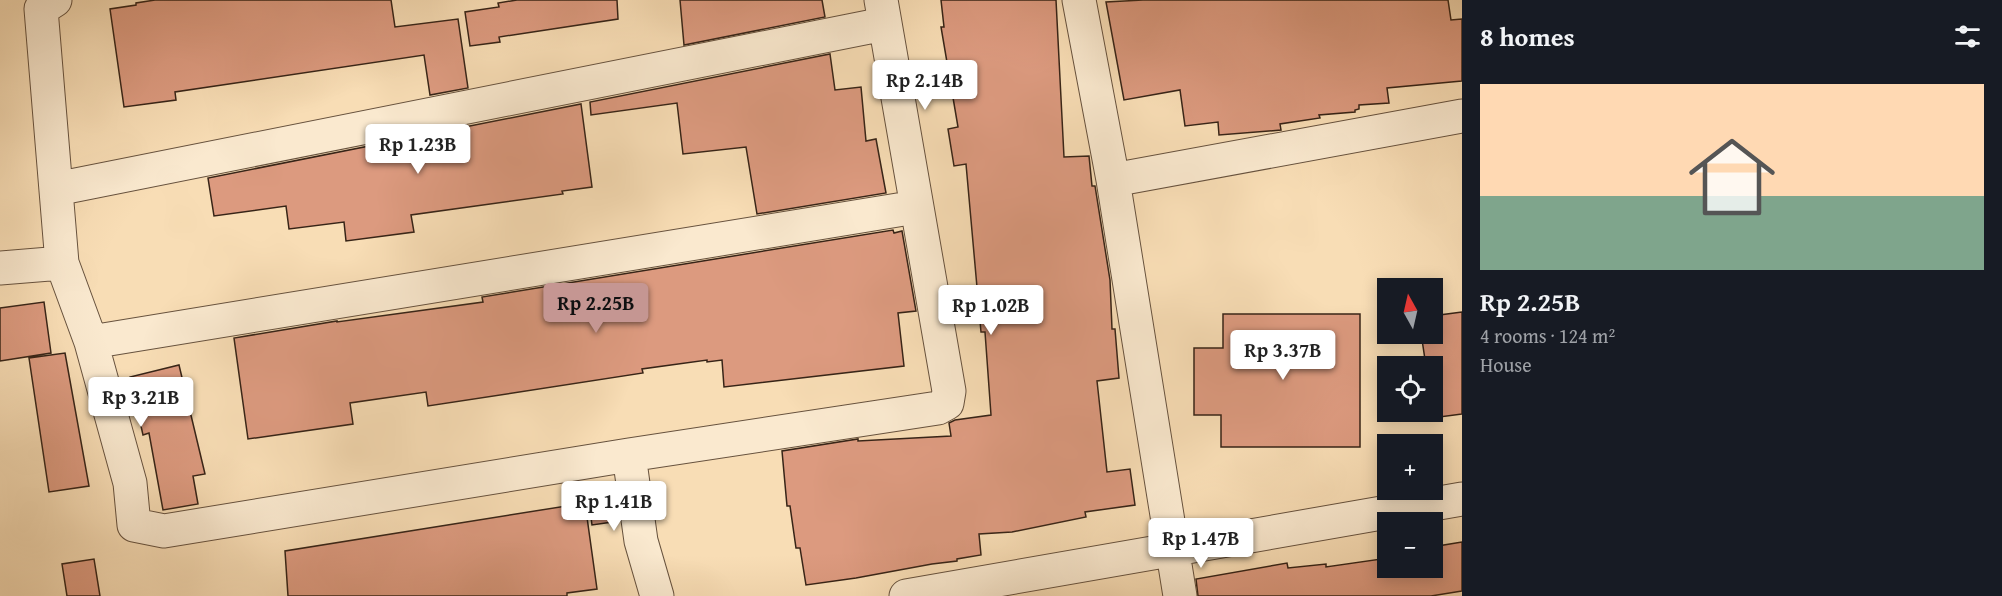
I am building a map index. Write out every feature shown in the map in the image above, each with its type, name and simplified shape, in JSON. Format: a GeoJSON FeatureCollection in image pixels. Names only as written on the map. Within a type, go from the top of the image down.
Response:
{"type":"FeatureCollection","features":[{"type":"Feature","properties":{"kind":"street"},"geometry":{"type":"LineString","coordinates":[[55,0],[41,9],[62,263],[92,342],[130,483],[134,525],[164,531],[629,455],[938,408],[947,403],[949,391],[883,12],[56,189]]}},
{"type":"Feature","properties":{"kind":"street"},"geometry":{"type":"LineString","coordinates":[[1079,0],[1113,180],[1180,596]]}},
{"type":"Feature","properties":{"kind":"street"},"geometry":{"type":"LineString","coordinates":[[1113,180],[1462,116]]}},
{"type":"Feature","properties":{"kind":"street"},"geometry":{"type":"LineString","coordinates":[[92,342],[916,207]]}},
{"type":"Feature","properties":{"kind":"street"},"geometry":{"type":"LineString","coordinates":[[0,268],[62,263]]}},
{"type":"Feature","properties":{"kind":"street"},"geometry":{"type":"LineString","coordinates":[[629,455],[642,541],[657,596]]}},
{"type":"Feature","properties":{"kind":"street"},"geometry":{"type":"LineString","coordinates":[[906,596],[1462,499]]}},
{"type":"Feature","properties":{"kind":"building"},"geometry":{"type":"Polygon","coordinates":[[[155,0],[391,0],[395,27],[458,19],[468,88],[430,95],[424,55],[175,92],[176,100],[124,107],[110,9],[155,0]]]}},
{"type":"Feature","properties":{"kind":"building"},"geometry":{"type":"Polygon","coordinates":[[[517,0],[617,0],[618,19],[499,37],[500,42],[470,46],[465,12],[499,7],[498,3],[517,0]]]}},
{"type":"Feature","properties":{"kind":"building"},"geometry":{"type":"Polygon","coordinates":[[[680,0],[822,0],[825,17],[684,45],[680,0]]]}},
{"type":"Feature","properties":{"kind":"building"},"geometry":{"type":"Polygon","coordinates":[[[941,0],[1056,0],[1064,157],[1089,156],[1092,186],[1095,186],[1110,280],[1112,329],[1115,329],[1119,378],[1097,381],[1107,472],[1130,469],[1135,505],[1085,512],[1086,517],[1012,532],[979,534],[981,555],[957,559],[957,561],[806,585],[800,548],[796,548],[790,506],[787,506],[782,451],[858,439],[858,441],[951,436],[949,423],[955,420],[991,415],[985,332],[981,332],[966,164],[954,166],[948,129],[958,127],[941,27],[944,27],[941,0]]]}},
{"type":"Feature","properties":{"kind":"building"},"geometry":{"type":"Polygon","coordinates":[[[1448,0],[1451,20],[1462,19],[1462,81],[1387,88],[1389,103],[1359,105],[1359,109],[1355,112],[1319,115],[1320,118],[1280,124],[1281,130],[1219,135],[1218,122],[1185,126],[1180,90],[1124,100],[1106,2],[1448,0]]]}},
{"type":"Feature","properties":{"kind":"building"},"geometry":{"type":"Polygon","coordinates":[[[830,54],[835,90],[861,87],[866,141],[876,139],[886,193],[757,214],[746,147],[683,154],[677,103],[591,115],[590,102],[830,54]]]}},
{"type":"Feature","properties":{"kind":"building"},"geometry":{"type":"Polygon","coordinates":[[[581,104],[592,187],[562,191],[563,194],[411,215],[414,232],[346,241],[344,222],[289,229],[286,206],[214,216],[208,178],[581,104]]]}},
{"type":"Feature","properties":{"kind":"building"},"geometry":{"type":"Polygon","coordinates":[[[893,230],[894,233],[902,231],[916,311],[898,313],[904,366],[724,387],[722,360],[707,362],[707,360],[642,369],[643,373],[428,406],[426,392],[350,403],[353,424],[248,439],[234,338],[337,321],[483,302],[482,297],[893,230]]]}},
{"type":"Feature","properties":{"kind":"building"},"geometry":{"type":"Polygon","coordinates":[[[44,302],[51,353],[0,361],[0,308],[44,302]]]}},
{"type":"Feature","properties":{"kind":"building"},"geometry":{"type":"Polygon","coordinates":[[[1462,312],[1462,414],[1443,417],[1443,356],[1424,356],[1423,344],[1443,344],[1443,315],[1462,312]]]}},
{"type":"Feature","properties":{"kind":"building"},"geometry":{"type":"Polygon","coordinates":[[[1223,314],[1360,314],[1360,447],[1221,447],[1221,415],[1194,415],[1194,348],[1223,348],[1223,314]]]}},
{"type":"Feature","properties":{"kind":"building"},"geometry":{"type":"Polygon","coordinates":[[[65,353],[89,486],[49,492],[29,358],[65,353]]]}},
{"type":"Feature","properties":{"kind":"building"},"geometry":{"type":"Polygon","coordinates":[[[179,365],[205,474],[193,476],[198,504],[163,510],[149,433],[143,435],[130,377],[179,365]]]}},
{"type":"Feature","properties":{"kind":"building"},"geometry":{"type":"Polygon","coordinates":[[[615,490],[619,521],[592,525],[588,494],[615,490]]]}},
{"type":"Feature","properties":{"kind":"building"},"geometry":{"type":"Polygon","coordinates":[[[585,503],[597,589],[567,593],[567,596],[288,596],[285,551],[585,503]]]}},
{"type":"Feature","properties":{"kind":"building"},"geometry":{"type":"Polygon","coordinates":[[[1462,542],[1462,591],[1431,596],[1198,596],[1196,579],[1287,563],[1288,568],[1326,564],[1326,567],[1377,560],[1377,578],[1443,578],[1443,545],[1462,542]]]}},
{"type":"Feature","properties":{"kind":"building"},"geometry":{"type":"Polygon","coordinates":[[[94,559],[100,596],[67,596],[62,564],[94,559]]]}}]}
